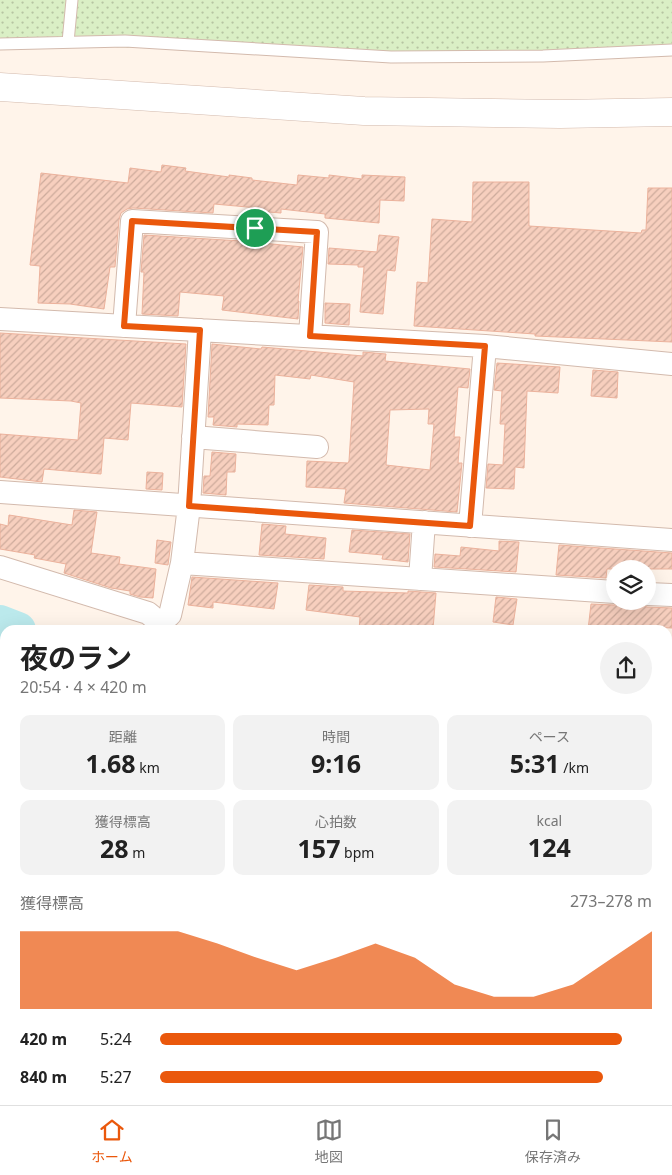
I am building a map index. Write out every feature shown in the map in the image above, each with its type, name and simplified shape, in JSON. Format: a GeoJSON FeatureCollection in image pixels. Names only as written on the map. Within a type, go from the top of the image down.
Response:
{"type":"FeatureCollection","features":[{"type":"Feature","properties":{"kind":"street"},"geometry":{"type":"LineString","coordinates":[[0,87],[364,111],[560,114],[672,112]]}},
{"type":"Feature","properties":{"kind":"street"},"geometry":{"type":"LineString","coordinates":[[560,114],[672,102]]}},
{"type":"Feature","properties":{"kind":"street"},"geometry":{"type":"LineString","coordinates":[[124,326],[132,221],[317,232],[310,336]]}},
{"type":"Feature","properties":{"kind":"street"},"geometry":{"type":"LineString","coordinates":[[0,319],[485,346],[672,364]]}},
{"type":"Feature","properties":{"kind":"street"},"geometry":{"type":"LineString","coordinates":[[162,625],[170,615],[182,563],[189,506],[200,330]]}},
{"type":"Feature","properties":{"kind":"street"},"geometry":{"type":"LineString","coordinates":[[470,526],[485,346]]}},
{"type":"Feature","properties":{"kind":"street"},"geometry":{"type":"LineString","coordinates":[[193,437],[317,447]]}},
{"type":"Feature","properties":{"kind":"street"},"geometry":{"type":"LineString","coordinates":[[0,492],[672,540]]}},
{"type":"Feature","properties":{"kind":"street"},"geometry":{"type":"LineString","coordinates":[[420,579],[424,522]]}},
{"type":"Feature","properties":{"kind":"street"},"geometry":{"type":"LineString","coordinates":[[182,563],[606,591]]}},
{"type":"Feature","properties":{"kind":"street"},"geometry":{"type":"LineString","coordinates":[[0,567],[148,613],[158,625]]}},
{"type":"Feature","properties":{"kind":"street"},"geometry":{"type":"LineString","coordinates":[[656,594],[672,595]]}},
{"type":"Feature","properties":{"kind":"lane"},"geometry":{"type":"LineString","coordinates":[[68,42],[72,0]]}},
{"type":"Feature","properties":{"kind":"lane"},"geometry":{"type":"LineString","coordinates":[[0,44],[125,41],[391,57],[543,56],[672,50]]}},
{"type":"Feature","properties":{"kind":"green space"},"geometry":{"type":"Polygon","coordinates":[[[0,0],[672,0],[672,48],[327,53],[0,44],[0,0]]]}},
{"type":"Feature","properties":{"kind":"building"},"geometry":{"type":"Polygon","coordinates":[[[162,165],[186,168],[185,171],[297,185],[298,175],[329,178],[329,175],[362,179],[362,175],[405,177],[404,201],[380,200],[379,223],[325,218],[325,214],[281,209],[281,213],[257,211],[258,208],[214,204],[213,213],[127,209],[121,213],[119,220],[115,267],[110,267],[104,309],[70,304],[38,303],[40,266],[30,265],[41,173],[128,183],[130,168],[161,172],[162,165]]]}},
{"type":"Feature","properties":{"kind":"building"},"geometry":{"type":"Polygon","coordinates":[[[473,182],[529,182],[529,226],[641,233],[642,230],[646,230],[648,188],[672,188],[672,342],[535,336],[535,334],[414,326],[417,282],[428,283],[432,219],[472,222],[473,182]]]}},
{"type":"Feature","properties":{"kind":"building"},"geometry":{"type":"Polygon","coordinates":[[[144,235],[303,247],[298,319],[222,310],[224,296],[180,292],[178,316],[142,314],[144,272],[141,272],[144,235]]]}},
{"type":"Feature","properties":{"kind":"building"},"geometry":{"type":"Polygon","coordinates":[[[379,235],[399,237],[395,271],[387,270],[383,314],[360,312],[364,267],[328,264],[329,248],[377,252],[379,235]]]}},
{"type":"Feature","properties":{"kind":"building"},"geometry":{"type":"Polygon","coordinates":[[[325,303],[350,304],[349,325],[325,323],[325,303]]]}},
{"type":"Feature","properties":{"kind":"building"},"geometry":{"type":"Polygon","coordinates":[[[0,333],[186,344],[182,407],[131,403],[128,440],[104,438],[101,474],[44,469],[42,482],[0,477],[0,434],[78,440],[81,403],[0,398],[0,333]]]}},
{"type":"Feature","properties":{"kind":"building"},"geometry":{"type":"Polygon","coordinates":[[[212,344],[363,356],[363,352],[386,354],[385,361],[470,369],[468,388],[458,387],[454,437],[460,437],[458,463],[462,463],[457,512],[344,503],[346,489],[306,487],[307,461],[348,463],[349,461],[354,382],[311,375],[310,379],[275,375],[274,405],[269,405],[268,425],[237,424],[237,427],[213,425],[214,417],[208,417],[212,344]],[[429,409],[390,410],[386,465],[430,470],[434,424],[428,424],[429,409]]]}},
{"type":"Feature","properties":{"kind":"building"},"geometry":{"type":"Polygon","coordinates":[[[497,363],[560,367],[558,393],[527,391],[524,468],[515,467],[514,489],[486,488],[488,464],[503,465],[505,424],[500,424],[502,391],[494,390],[497,363]]]}},
{"type":"Feature","properties":{"kind":"building"},"geometry":{"type":"Polygon","coordinates":[[[593,370],[618,372],[617,398],[591,396],[593,370]]]}},
{"type":"Feature","properties":{"kind":"building"},"geometry":{"type":"Polygon","coordinates":[[[212,452],[236,454],[235,472],[227,472],[226,495],[203,493],[204,476],[210,476],[212,452]]]}},
{"type":"Feature","properties":{"kind":"building"},"geometry":{"type":"Polygon","coordinates":[[[147,472],[163,473],[162,490],[146,489],[147,472]]]}},
{"type":"Feature","properties":{"kind":"building"},"geometry":{"type":"Polygon","coordinates":[[[74,510],[97,512],[91,553],[120,557],[119,564],[156,569],[153,598],[140,597],[130,594],[130,591],[111,588],[64,573],[66,564],[34,558],[35,555],[0,549],[0,524],[8,526],[9,515],[72,525],[74,510]]]}},
{"type":"Feature","properties":{"kind":"building"},"geometry":{"type":"Polygon","coordinates":[[[262,524],[286,526],[285,534],[326,538],[324,559],[259,555],[262,524]]]}},
{"type":"Feature","properties":{"kind":"building"},"geometry":{"type":"Polygon","coordinates":[[[352,530],[410,534],[408,562],[382,559],[383,555],[349,552],[352,530]]]}},
{"type":"Feature","properties":{"kind":"building"},"geometry":{"type":"Polygon","coordinates":[[[157,540],[171,542],[168,565],[155,563],[157,540]]]}},
{"type":"Feature","properties":{"kind":"building"},"geometry":{"type":"Polygon","coordinates":[[[499,541],[519,542],[516,572],[434,567],[435,554],[460,556],[461,547],[499,551],[499,541]]]}},
{"type":"Feature","properties":{"kind":"building"},"geometry":{"type":"Polygon","coordinates":[[[559,545],[672,553],[672,569],[656,569],[656,560],[606,560],[606,578],[556,575],[559,545]]]}},
{"type":"Feature","properties":{"kind":"building"},"geometry":{"type":"Polygon","coordinates":[[[192,577],[278,583],[274,609],[213,602],[213,608],[188,605],[192,577]]]}},
{"type":"Feature","properties":{"kind":"building"},"geometry":{"type":"Polygon","coordinates":[[[309,585],[343,587],[343,591],[436,593],[433,625],[359,625],[360,617],[306,610],[309,585]]]}},
{"type":"Feature","properties":{"kind":"building"},"geometry":{"type":"Polygon","coordinates":[[[496,597],[517,599],[513,625],[493,622],[496,597]]]}},
{"type":"Feature","properties":{"kind":"building"},"geometry":{"type":"Polygon","coordinates":[[[591,604],[606,605],[606,610],[656,610],[656,607],[672,608],[672,625],[589,625],[591,604]]]}},
{"type":"Feature","properties":{"kind":"waterway"},"geometry":{"type":"LineString","coordinates":[[0,623],[5,625]]}},
{"type":"Feature","properties":{"kind":"route"},"geometry":{"type":"LineString","coordinates":[[132,221],[255,228],[317,232],[310,336],[485,346],[470,526],[189,506],[200,330],[124,326],[132,221]]}}]}
